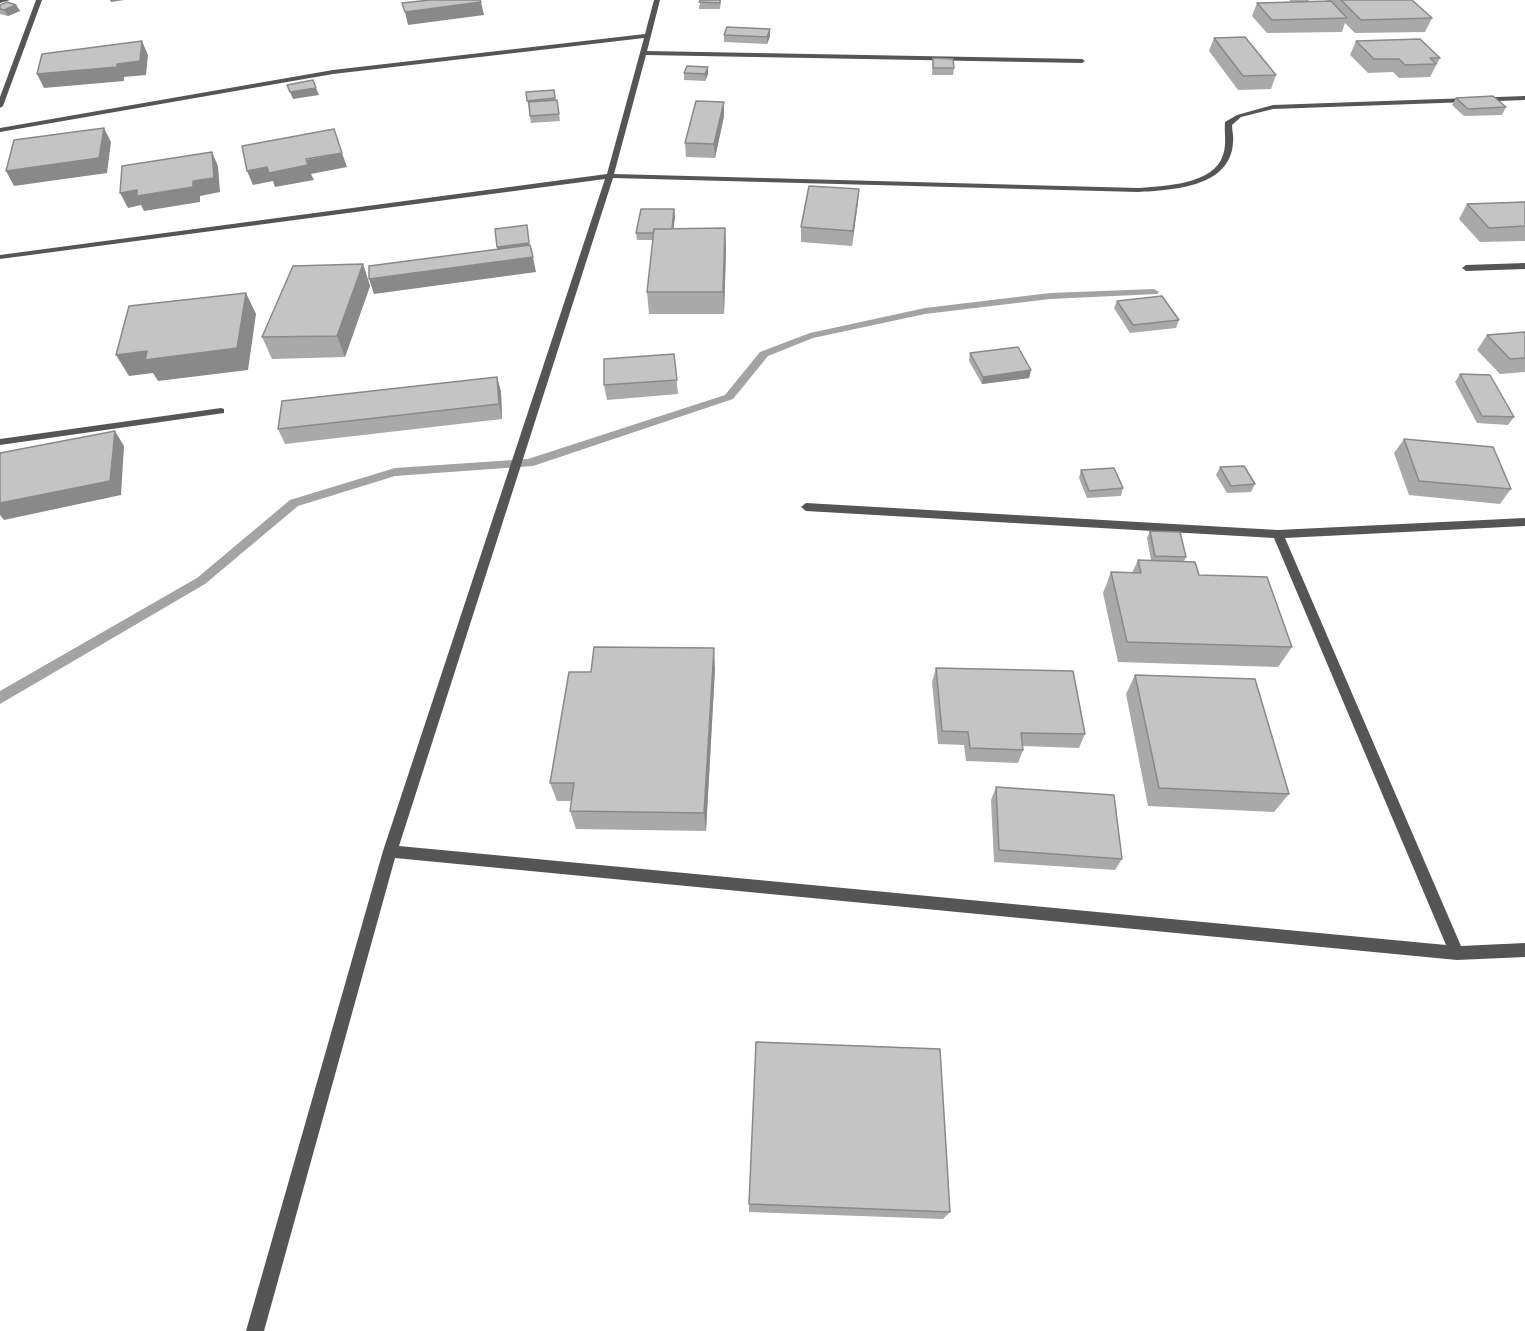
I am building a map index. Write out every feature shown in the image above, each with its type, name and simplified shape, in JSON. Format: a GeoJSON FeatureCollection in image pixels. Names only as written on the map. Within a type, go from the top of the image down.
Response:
{"type":"FeatureCollection","features":[{"type":"Feature","properties":{"kind":"street"},"geometry":{"type":"LineString","coordinates":[[0,1],[7,0]]}},
{"type":"Feature","properties":{"kind":"street"},"geometry":{"type":"LineString","coordinates":[[0,106],[39,0]]}},
{"type":"Feature","properties":{"kind":"street"},"geometry":{"type":"LineString","coordinates":[[255,1331],[390,851],[490,552],[610,176],[657,0]]}},
{"type":"Feature","properties":{"kind":"street"},"geometry":{"type":"LineString","coordinates":[[0,130],[333,72],[646,36]]}},
{"type":"Feature","properties":{"kind":"street"},"geometry":{"type":"LineString","coordinates":[[642,52],[1082,61]]}},
{"type":"Feature","properties":{"kind":"street"},"geometry":{"type":"LineString","coordinates":[[0,257],[610,176],[1138,190],[1170,188],[1200,181],[1222,167],[1230,152],[1228,124],[1239,116],[1273,107],[1525,98]]}},
{"type":"Feature","properties":{"kind":"street"},"geometry":{"type":"LineString","coordinates":[[1466,268],[1525,266]]}},
{"type":"Feature","properties":{"kind":"street"},"geometry":{"type":"LineString","coordinates":[[0,442],[221,411]]}},
{"type":"Feature","properties":{"kind":"street"},"geometry":{"type":"LineString","coordinates":[[806,507],[1278,534],[1525,522]]}},
{"type":"Feature","properties":{"kind":"street"},"geometry":{"type":"LineString","coordinates":[[1278,534],[1457,953]]}},
{"type":"Feature","properties":{"kind":"street"},"geometry":{"type":"LineString","coordinates":[[390,851],[1457,953],[1525,950]]}},
{"type":"Feature","properties":{"kind":"building"},"geometry":{"type":"Polygon","coordinates":[[[430,0],[480,0],[481,2],[405,12],[402,3],[430,0]]]}},
{"type":"Feature","properties":{"kind":"building"},"geometry":{"type":"Polygon","coordinates":[[[700,0],[720,0],[720,3],[699,2],[700,0]]]}},
{"type":"Feature","properties":{"kind":"building"},"geometry":{"type":"Polygon","coordinates":[[[1341,0],[1412,0],[1432,18],[1361,20],[1341,0]]]}},
{"type":"Feature","properties":{"kind":"building"},"geometry":{"type":"Polygon","coordinates":[[[1331,1],[1347,18],[1272,20],[1257,3],[1331,1]]]}},
{"type":"Feature","properties":{"kind":"building"},"geometry":{"type":"Polygon","coordinates":[[[7,2],[16,5],[4,10],[0,9],[0,5],[7,2]]]}},
{"type":"Feature","properties":{"kind":"building"},"geometry":{"type":"Polygon","coordinates":[[[727,27],[770,29],[767,37],[724,35],[727,27]]]}},
{"type":"Feature","properties":{"kind":"building"},"geometry":{"type":"Polygon","coordinates":[[[1245,37],[1276,75],[1243,76],[1214,38],[1245,37]]]}},
{"type":"Feature","properties":{"kind":"building"},"geometry":{"type":"Polygon","coordinates":[[[1420,39],[1440,58],[1430,58],[1436,64],[1405,65],[1399,59],[1374,59],[1356,41],[1420,39]]]}},
{"type":"Feature","properties":{"kind":"building"},"geometry":{"type":"Polygon","coordinates":[[[142,41],[140,61],[117,64],[117,67],[37,74],[42,54],[142,41]]]}},
{"type":"Feature","properties":{"kind":"building"},"geometry":{"type":"Polygon","coordinates":[[[933,58],[953,59],[954,68],[933,68],[933,58]]]}},
{"type":"Feature","properties":{"kind":"building"},"geometry":{"type":"Polygon","coordinates":[[[687,66],[708,67],[705,74],[684,73],[687,66]]]}},
{"type":"Feature","properties":{"kind":"building"},"geometry":{"type":"Polygon","coordinates":[[[313,80],[316,88],[290,92],[287,85],[313,80]]]}},
{"type":"Feature","properties":{"kind":"building"},"geometry":{"type":"Polygon","coordinates":[[[554,90],[555,98],[527,101],[526,92],[554,90]]]}},
{"type":"Feature","properties":{"kind":"building"},"geometry":{"type":"Polygon","coordinates":[[[1493,96],[1506,107],[1468,109],[1456,98],[1493,96]]]}},
{"type":"Feature","properties":{"kind":"building"},"geometry":{"type":"Polygon","coordinates":[[[557,100],[559,114],[530,116],[529,102],[557,100]]]}},
{"type":"Feature","properties":{"kind":"building"},"geometry":{"type":"Polygon","coordinates":[[[696,101],[724,102],[714,144],[685,143],[696,101]]]}},
{"type":"Feature","properties":{"kind":"building"},"geometry":{"type":"Polygon","coordinates":[[[104,128],[99,158],[6,171],[14,140],[104,128]]]}},
{"type":"Feature","properties":{"kind":"building"},"geometry":{"type":"Polygon","coordinates":[[[334,129],[342,153],[306,159],[308,165],[269,173],[267,167],[247,171],[242,146],[334,129]]]}},
{"type":"Feature","properties":{"kind":"building"},"geometry":{"type":"Polygon","coordinates":[[[212,152],[214,178],[193,181],[193,187],[137,196],[137,190],[120,193],[122,166],[212,152]]]}},
{"type":"Feature","properties":{"kind":"building"},"geometry":{"type":"Polygon","coordinates":[[[809,186],[859,189],[853,231],[801,227],[809,186]]]}},
{"type":"Feature","properties":{"kind":"building"},"geometry":{"type":"Polygon","coordinates":[[[1525,202],[1525,226],[1489,228],[1467,204],[1525,202]]]}},
{"type":"Feature","properties":{"kind":"building"},"geometry":{"type":"Polygon","coordinates":[[[641,209],[674,209],[672,229],[654,229],[653,233],[636,233],[641,209]]]}},
{"type":"Feature","properties":{"kind":"building"},"geometry":{"type":"Polygon","coordinates":[[[527,225],[529,243],[497,247],[495,229],[527,225]]]}},
{"type":"Feature","properties":{"kind":"building"},"geometry":{"type":"Polygon","coordinates":[[[725,228],[723,292],[647,292],[654,229],[725,228]]]}},
{"type":"Feature","properties":{"kind":"building"},"geometry":{"type":"Polygon","coordinates":[[[530,245],[533,257],[369,279],[369,266],[530,245]]]}},
{"type":"Feature","properties":{"kind":"building"},"geometry":{"type":"Polygon","coordinates":[[[363,264],[337,336],[262,337],[293,266],[363,264]]]}},
{"type":"Feature","properties":{"kind":"building"},"geometry":{"type":"Polygon","coordinates":[[[246,293],[237,348],[145,360],[147,351],[116,355],[129,306],[246,293]]]}},
{"type":"Feature","properties":{"kind":"building"},"geometry":{"type":"Polygon","coordinates":[[[1162,296],[1179,320],[1133,325],[1117,301],[1162,296]]]}},
{"type":"Feature","properties":{"kind":"building"},"geometry":{"type":"Polygon","coordinates":[[[1525,332],[1525,358],[1510,359],[1487,335],[1525,332]]]}},
{"type":"Feature","properties":{"kind":"building"},"geometry":{"type":"Polygon","coordinates":[[[1018,347],[1031,370],[983,377],[970,353],[1018,347]]]}},
{"type":"Feature","properties":{"kind":"building"},"geometry":{"type":"Polygon","coordinates":[[[674,354],[677,380],[604,385],[604,359],[674,354]]]}},
{"type":"Feature","properties":{"kind":"building"},"geometry":{"type":"Polygon","coordinates":[[[1460,374],[1490,375],[1514,417],[1482,416],[1460,374]]]}},
{"type":"Feature","properties":{"kind":"building"},"geometry":{"type":"Polygon","coordinates":[[[497,377],[499,404],[278,429],[282,401],[497,377]]]}},
{"type":"Feature","properties":{"kind":"building"},"geometry":{"type":"Polygon","coordinates":[[[115,431],[110,481],[0,503],[0,453],[115,431]]]}},
{"type":"Feature","properties":{"kind":"building"},"geometry":{"type":"Polygon","coordinates":[[[1404,439],[1493,447],[1511,489],[1419,481],[1404,439]]]}},
{"type":"Feature","properties":{"kind":"building"},"geometry":{"type":"Polygon","coordinates":[[[1244,466],[1255,484],[1231,486],[1220,467],[1244,466]]]}},
{"type":"Feature","properties":{"kind":"building"},"geometry":{"type":"Polygon","coordinates":[[[1114,468],[1123,488],[1089,491],[1081,470],[1114,468]]]}},
{"type":"Feature","properties":{"kind":"building"},"geometry":{"type":"Polygon","coordinates":[[[1150,531],[1180,532],[1186,557],[1155,556],[1150,531]]]}},
{"type":"Feature","properties":{"kind":"building"},"geometry":{"type":"Polygon","coordinates":[[[1138,560],[1195,562],[1199,575],[1267,577],[1292,647],[1127,642],[1111,572],[1141,573],[1138,560]]]}},
{"type":"Feature","properties":{"kind":"building"},"geometry":{"type":"Polygon","coordinates":[[[594,647],[714,648],[704,813],[570,811],[574,783],[550,783],[569,672],[591,672],[594,647]]]}},
{"type":"Feature","properties":{"kind":"building"},"geometry":{"type":"Polygon","coordinates":[[[936,668],[1073,671],[1085,734],[1021,733],[1023,750],[970,748],[968,732],[942,731],[936,668]]]}},
{"type":"Feature","properties":{"kind":"building"},"geometry":{"type":"Polygon","coordinates":[[[1135,675],[1255,679],[1289,794],[1159,788],[1135,675]]]}},
{"type":"Feature","properties":{"kind":"building"},"geometry":{"type":"Polygon","coordinates":[[[996,787],[1114,795],[1122,859],[999,850],[996,787]]]}},
{"type":"Feature","properties":{"kind":"building"},"geometry":{"type":"Polygon","coordinates":[[[756,1042],[940,1049],[950,1212],[749,1204],[756,1042]]]}},
{"type":"Feature","properties":{"kind":"waterway"},"geometry":{"type":"LineString","coordinates":[[0,698],[201,581],[294,503],[395,472],[529,463],[729,397],[764,354],[810,336],[925,311],[1050,296],[1154,292]]}}]}
